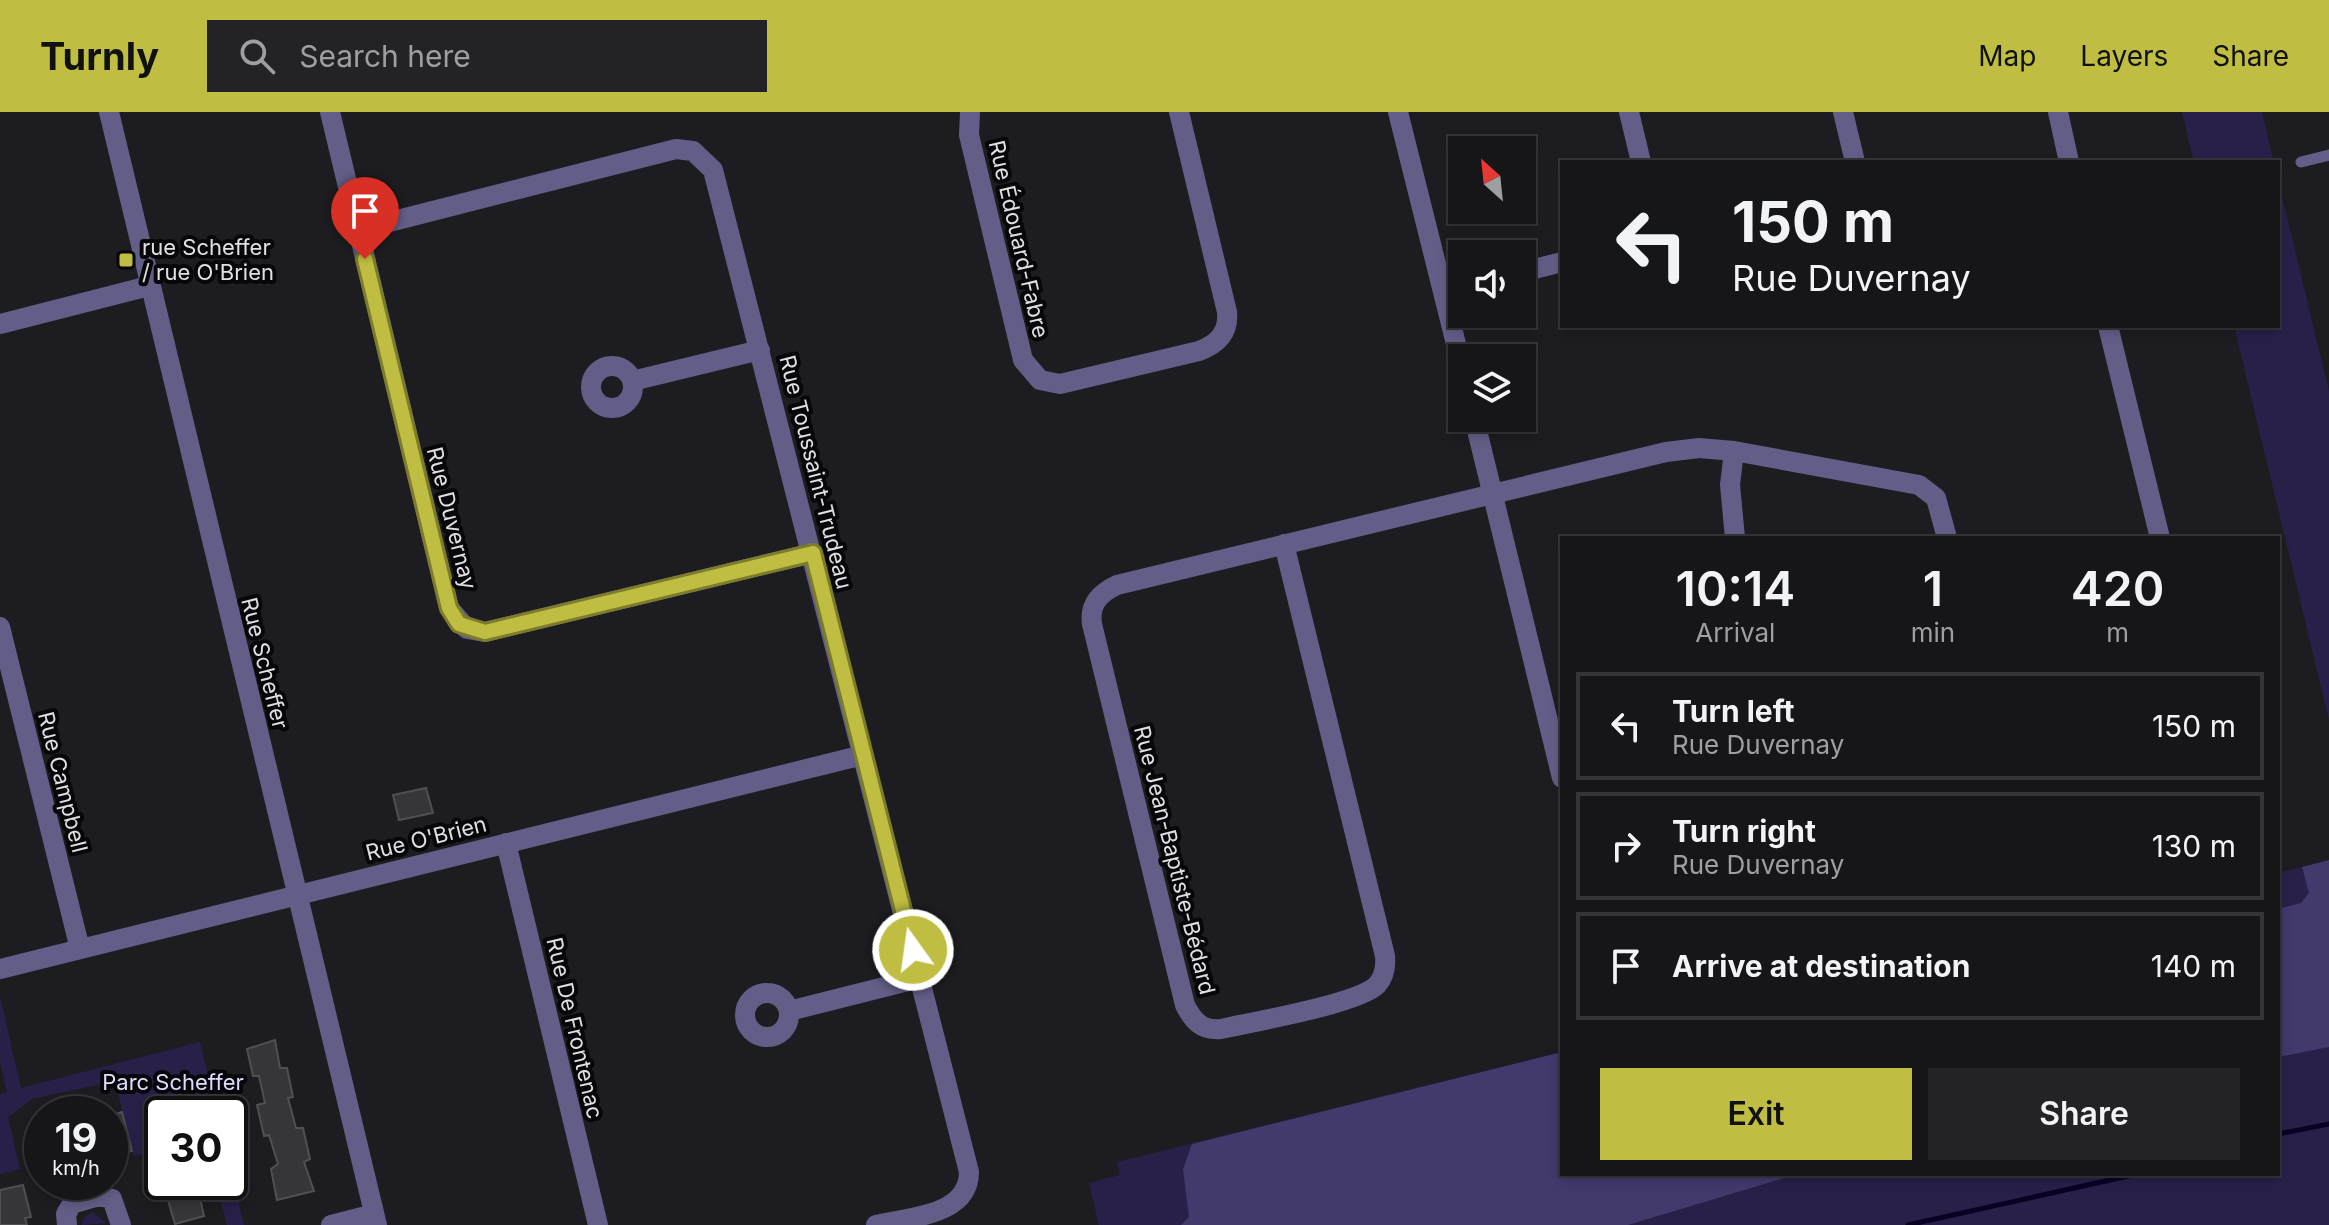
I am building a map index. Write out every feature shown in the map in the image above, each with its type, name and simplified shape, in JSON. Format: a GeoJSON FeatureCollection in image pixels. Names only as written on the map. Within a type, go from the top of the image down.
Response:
{"type":"FeatureCollection","features":[{"type":"Feature","properties":{"kind":"street","name":"Rue Scheffer"},"geometry":{"type":"LineString","coordinates":[[109,112],[375,1220]]}},
{"type":"Feature","properties":{"kind":"street","name":"Rue Duvernay"},"geometry":{"type":"LineString","coordinates":[[330,112],[449,608],[459,624],[485,632],[813,553]]}},
{"type":"Feature","properties":{"kind":"street","name":"Rue Édouard-Fabre"},"geometry":{"type":"LineString","coordinates":[[970,112],[969,135],[1023,360],[1040,380],[1060,384],[1199,351],[1217,341],[1225,330],[1227,312],[1179,112]]}},
{"type":"Feature","properties":{"kind":"street"},"geometry":{"type":"LineString","coordinates":[[1398,112],[1448,276]]}},
{"type":"Feature","properties":{"kind":"street"},"geometry":{"type":"LineString","coordinates":[[1629,112],[1641,160]]}},
{"type":"Feature","properties":{"kind":"street"},"geometry":{"type":"LineString","coordinates":[[1843,112],[1855,160]]}},
{"type":"Feature","properties":{"kind":"street"},"geometry":{"type":"LineString","coordinates":[[2058,112],[2069,160]]}},
{"type":"Feature","properties":{"kind":"street","name":"Rue Toussaint-Trudeau"},"geometry":{"type":"LineString","coordinates":[[358,230],[685,149],[701,156],[717,179],[968,1166],[969,1179],[964,1194],[945,1208],[876,1225]]}},
{"type":"Feature","properties":{"kind":"street"},"geometry":{"type":"LineString","coordinates":[[1536,268],[1560,262]]}},
{"type":"Feature","properties":{"kind":"street"},"geometry":{"type":"LineString","coordinates":[[0,324],[149,286]]}},
{"type":"Feature","properties":{"kind":"street"},"geometry":{"type":"LineString","coordinates":[[2108,328],[2160,536]]}},
{"type":"Feature","properties":{"kind":"street"},"geometry":{"type":"LineString","coordinates":[[632,381],[760,350]]}},
{"type":"Feature","properties":{"kind":"street"},"geometry":{"type":"LineString","coordinates":[[1478,432],[1560,770]]}},
{"type":"Feature","properties":{"kind":"street","name":"Rue Jean-Baptiste-Bédard"},"geometry":{"type":"LineString","coordinates":[[1284,544],[1385,956],[1385,970],[1378,984],[1355,997],[1214,1030],[1196,1022],[1185,1005],[1091,615],[1099,596],[1117,585],[1284,544],[1666,452],[1699,448],[1734,451],[1919,485],[1936,498],[1946,536]]}},
{"type":"Feature","properties":{"kind":"street"},"geometry":{"type":"LineString","coordinates":[[1734,451],[1730,485],[1735,536]]}},
{"type":"Feature","properties":{"kind":"street","name":"Rue Campbell"},"geometry":{"type":"LineString","coordinates":[[0,627],[80,949]]}},
{"type":"Feature","properties":{"kind":"street","name":"Rue O'Brien"},"geometry":{"type":"LineString","coordinates":[[0,969],[863,755]]}},
{"type":"Feature","properties":{"kind":"street","name":"Rue De Frontenac"},"geometry":{"type":"LineString","coordinates":[[506,843],[598,1225]]}},
{"type":"Feature","properties":{"kind":"street"},"geometry":{"type":"LineString","coordinates":[[789,1011],[920,978]]}},
{"type":"Feature","properties":{"kind":"street"},"geometry":{"type":"LineString","coordinates":[[67,1225],[66,1214],[72,1204],[99,1196],[112,1199],[121,1225]]}},
{"type":"Feature","properties":{"kind":"street"},"geometry":{"type":"LineString","coordinates":[[331,1225],[375,1220]]}},
{"type":"Feature","properties":{"kind":"lane"},"geometry":{"type":"LineString","coordinates":[[2301,162],[2329,155]]}},
{"type":"Feature","properties":{"kind":"green space"},"geometry":{"type":"Polygon","coordinates":[[[2182,112],[2262,112],[2274,160],[2194,160],[2182,112]]]}},
{"type":"Feature","properties":{"kind":"green space"},"geometry":{"type":"Polygon","coordinates":[[[2280,188],[2329,391],[2329,720],[2234,328],[2280,328],[2280,188]]]}},
{"type":"Feature","properties":{"kind":"green space"},"geometry":{"type":"Polygon","coordinates":[[[2329,860],[2329,1225],[1099,1225],[1089,1183],[1120,1175],[1117,1162],[1560,1052],[1560,1176],[2280,1176],[2280,872],[2329,860]]]}},
{"type":"Feature","properties":{"kind":"green space","name":"Parc Scheffer"},"geometry":{"type":"Polygon","coordinates":[[[0,996],[21,1088],[200,1042],[213,1096],[144,1096],[144,1154],[134,1156],[128,1132],[128,1096],[119,1096],[115,1081],[46,1096],[24,1096],[24,1105],[8,1117],[20,1169],[0,1174],[0,1094],[7,1092],[0,1063],[0,996]]]}},
{"type":"Feature","properties":{"kind":"green space"},"geometry":{"type":"Polygon","coordinates":[[[221,1200],[238,1200],[244,1225],[227,1225],[221,1200]]]}},
{"type":"Feature","properties":{"kind":"green space"},"geometry":{"type":"Polygon","coordinates":[[[93,1212],[106,1223],[82,1225],[83,1218],[93,1212]]]}},
{"type":"Feature","properties":{"kind":"shaded area"},"geometry":{"type":"Polygon","coordinates":[[[2329,860],[2329,1047],[2280,1057],[2280,908],[2301,903],[2309,893],[2302,867],[2329,860]]]}},
{"type":"Feature","properties":{"kind":"shaded area"},"geometry":{"type":"Polygon","coordinates":[[[1560,1052],[1560,1176],[1790,1176],[1628,1225],[1181,1225],[1189,1217],[1183,1169],[1192,1144],[1560,1052]]]}},
{"type":"Feature","properties":{"kind":"building"},"geometry":{"type":"Polygon","coordinates":[[[426,788],[433,813],[399,820],[393,795],[426,788]]]}},
{"type":"Feature","properties":{"kind":"building"},"geometry":{"type":"Polygon","coordinates":[[[275,1040],[280,1068],[287,1068],[293,1097],[288,1098],[296,1128],[303,1128],[310,1159],[304,1162],[314,1191],[277,1200],[271,1169],[278,1164],[269,1135],[264,1136],[257,1105],[265,1103],[259,1076],[253,1076],[247,1049],[275,1040]]]}},
{"type":"Feature","properties":{"kind":"building"},"geometry":{"type":"Polygon","coordinates":[[[23,1185],[24,1200],[27,1200],[31,1217],[25,1218],[27,1225],[0,1225],[0,1190],[23,1185]]]}},
{"type":"Feature","properties":{"kind":"building"},"geometry":{"type":"Polygon","coordinates":[[[168,1200],[200,1200],[204,1216],[175,1224],[168,1200]]]}},
{"type":"Feature","properties":{"kind":"waterway"},"geometry":{"type":"LineString","coordinates":[[2280,1134],[2329,1124]]}},
{"type":"Feature","properties":{"kind":"waterway"},"geometry":{"type":"LineString","coordinates":[[1908,1225],[2128,1176]]}},
{"type":"Feature","properties":{"kind":"place","name":"rue Scheffer / rue O'Brien"},"geometry":{"type":"Point","coordinates":[126,260]}},
{"type":"Feature","properties":{"kind":"route"},"geometry":{"type":"LineString","coordinates":[[365,259],[449,608],[459,624],[476,632],[485,632],[813,553],[913,950]]}}]}
